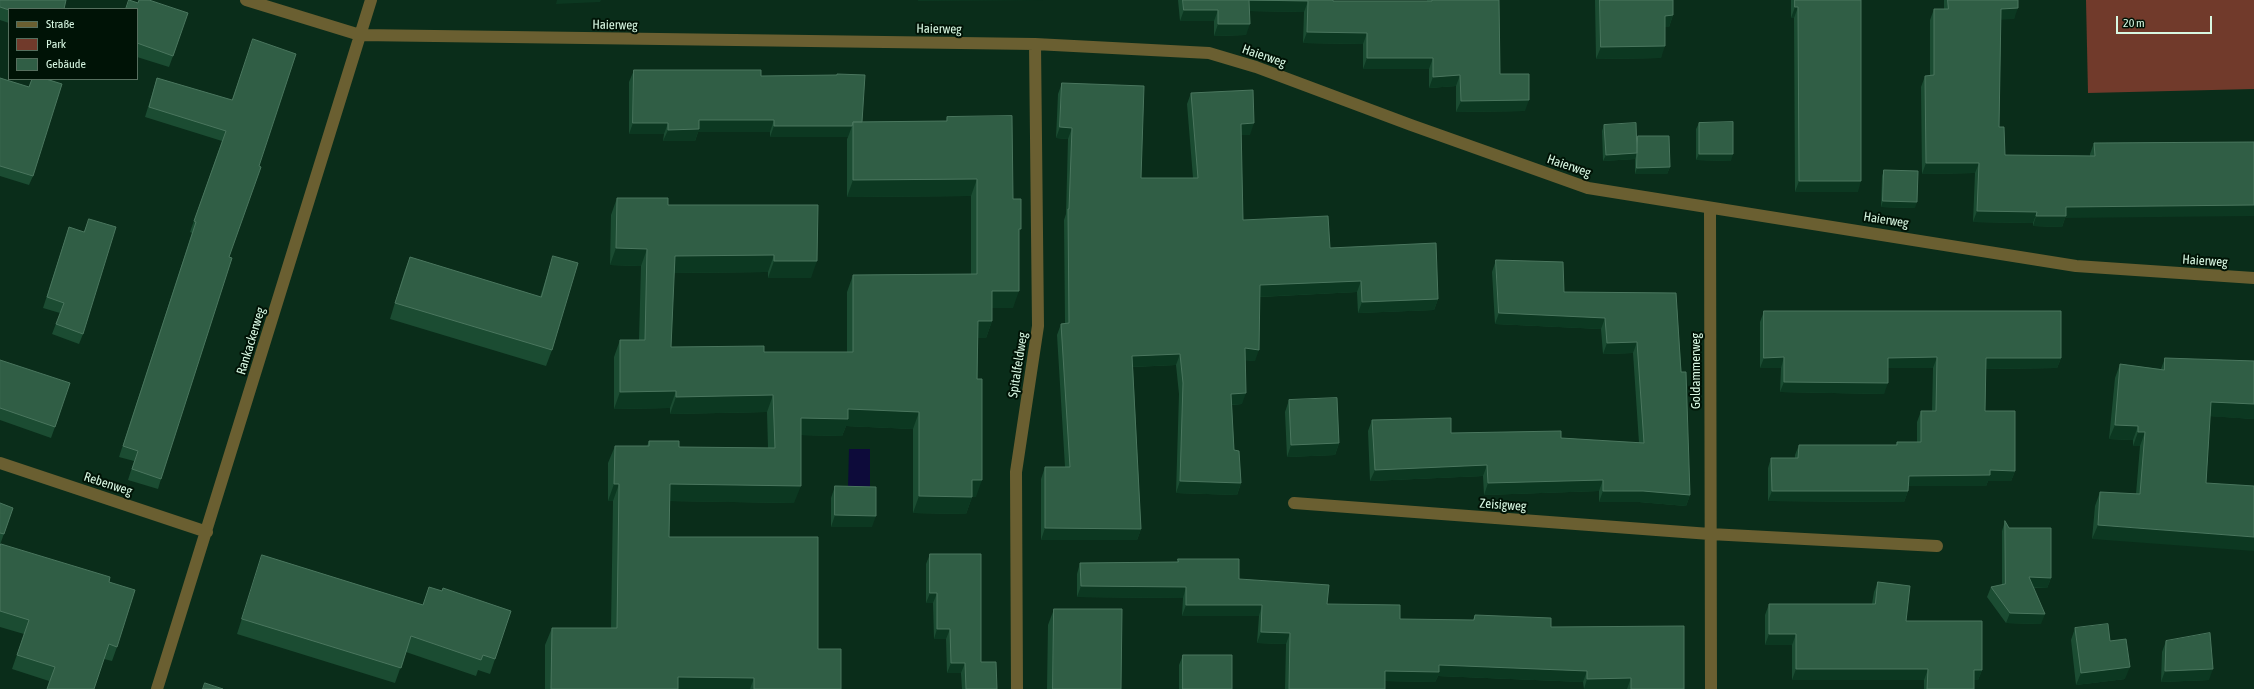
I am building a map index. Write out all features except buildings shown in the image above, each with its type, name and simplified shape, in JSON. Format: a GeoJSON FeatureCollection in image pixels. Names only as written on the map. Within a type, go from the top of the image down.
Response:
{"type":"FeatureCollection","features":[{"type":"Feature","properties":{"kind":"street","name":"Haierweg"},"geometry":{"type":"LineString","coordinates":[[246,0],[360,35],[1035,44],[1209,53],[1256,67],[1411,125],[1588,188],[1710,208],[1748,212],[2076,266],[2254,278]]}},
{"type":"Feature","properties":{"kind":"street","name":"Rankackerweg"},"geometry":{"type":"LineString","coordinates":[[157,689],[371,0]]}},
{"type":"Feature","properties":{"kind":"street","name":"Spitalfeldweg"},"geometry":{"type":"LineString","coordinates":[[1017,689],[1016,472],[1038,326],[1035,44]]}},
{"type":"Feature","properties":{"kind":"street","name":"Goldammerweg"},"geometry":{"type":"LineString","coordinates":[[1710,208],[1711,689]]}},
{"type":"Feature","properties":{"kind":"street","name":"Rebenweg"},"geometry":{"type":"LineString","coordinates":[[0,463],[207,532]]}},
{"type":"Feature","properties":{"kind":"street","name":"Zeisigweg"},"geometry":{"type":"LineString","coordinates":[[1294,503],[1710,534]]}},
{"type":"Feature","properties":{"kind":"street"},"geometry":{"type":"LineString","coordinates":[[1710,534],[1937,546]]}},
{"type":"Feature","properties":{"kind":"green space"},"geometry":{"type":"Polygon","coordinates":[[[2086,0],[2254,0],[2254,89],[2088,93],[2086,0]]]}},
{"type":"Feature","properties":{"kind":"shaded area"},"geometry":{"type":"Polygon","coordinates":[[[849,449],[870,449],[870,488],[848,488],[849,449]]]}}]}
